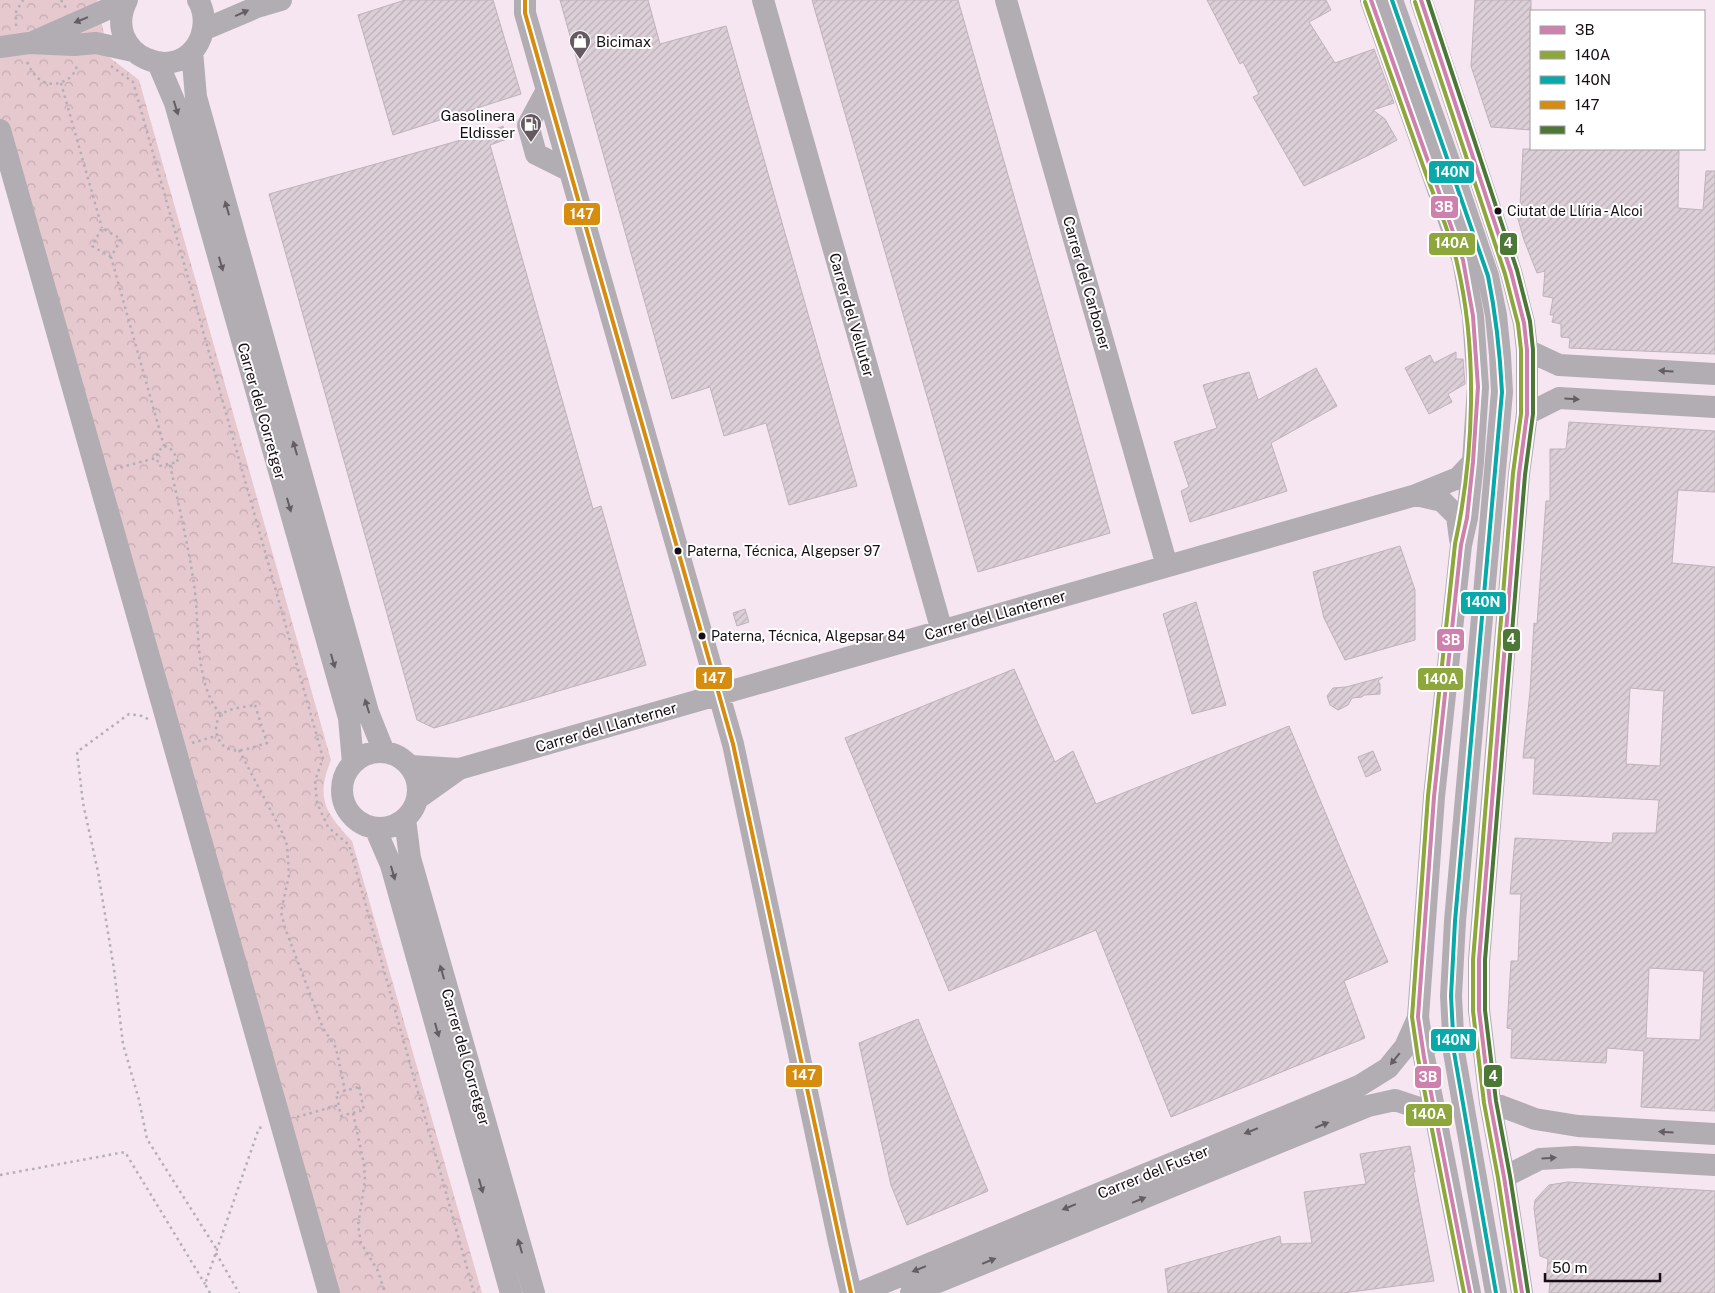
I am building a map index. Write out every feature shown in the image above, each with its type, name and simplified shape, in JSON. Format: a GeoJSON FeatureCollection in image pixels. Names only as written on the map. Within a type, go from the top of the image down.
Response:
{"type":"FeatureCollection","features":[{"type":"Feature","properties":{"kind":"street"},"geometry":{"type":"LineString","coordinates":[[126,1],[121,14],[121,27],[125,40],[133,51],[144,59],[158,63],[182,58],[192,51],[199,42],[204,30],[204,16],[198,0]]}},
{"type":"Feature","properties":{"kind":"street"},"geometry":{"type":"LineString","coordinates":[[204,30],[257,6],[281,0]]}},
{"type":"Feature","properties":{"kind":"street","name":"Carrer del Velluter"},"geometry":{"type":"LineString","coordinates":[[763,0],[942,631]]}},
{"type":"Feature","properties":{"kind":"street","name":"Carrer del Carboner"},"geometry":{"type":"LineString","coordinates":[[1006,0],[1167,566]]}},
{"type":"Feature","properties":{"kind":"street"},"geometry":{"type":"LineString","coordinates":[[1371,0],[1463,260],[1474,316],[1478,386],[1473,462],[1468,518],[1461,545],[1434,797],[1418,1017],[1424,1057],[1438,1120],[1470,1293]]}},
{"type":"Feature","properties":{"kind":"street"},"geometry":{"type":"LineString","coordinates":[[1392,0],[1452,167],[1488,276],[1496,315],[1500,355],[1501,402],[1455,921],[1451,996],[1454,1052],[1496,1293]]}},
{"type":"Feature","properties":{"kind":"street"},"geometry":{"type":"LineString","coordinates":[[1421,0],[1512,272],[1524,323],[1527,414],[1519,474],[1479,960],[1479,1010],[1490,1102],[1504,1176],[1522,1293]]}},
{"type":"Feature","properties":{"kind":"street"},"geometry":{"type":"LineString","coordinates":[[24,43],[126,1]]}},
{"type":"Feature","properties":{"kind":"street"},"geometry":{"type":"LineString","coordinates":[[522,4],[733,744],[838,1242],[852,1293]]}},
{"type":"Feature","properties":{"kind":"street"},"geometry":{"type":"LineString","coordinates":[[0,47],[24,43],[96,44],[133,51]]}},
{"type":"Feature","properties":{"kind":"street","name":"Carrer del Corretger"},"geometry":{"type":"LineString","coordinates":[[192,51],[196,97],[368,712],[384,752]]}},
{"type":"Feature","properties":{"kind":"street","name":"Carrer del Corretger"},"geometry":{"type":"LineString","coordinates":[[158,63],[175,103],[349,718],[353,763]]}},
{"type":"Feature","properties":{"kind":"street"},"geometry":{"type":"LineString","coordinates":[[0,130],[329,1293]]}},
{"type":"Feature","properties":{"kind":"street"},"geometry":{"type":"LineString","coordinates":[[1526,350],[1559,365],[1715,374]]}},
{"type":"Feature","properties":{"kind":"street"},"geometry":{"type":"LineString","coordinates":[[1527,414],[1559,398],[1715,407]]}},
{"type":"Feature","properties":{"kind":"street","name":"Carrer del Llanterner"},"geometry":{"type":"LineString","coordinates":[[410,766],[459,769],[942,631],[1416,495],[1458,478],[1473,462]]}},
{"type":"Feature","properties":{"kind":"street","name":"Carrer del Llanterner"},"geometry":{"type":"LineString","coordinates":[[1416,495],[1442,501],[1457,516],[1461,545]]}},
{"type":"Feature","properties":{"kind":"street"},"geometry":{"type":"LineString","coordinates":[[373,752],[384,752],[394,754],[410,766],[416,776],[417,800],[413,810],[406,819],[386,828],[375,828],[354,818],[346,808],[342,796],[342,784],[346,772],[362,756],[373,752]]}},
{"type":"Feature","properties":{"kind":"street","name":"Carrer del Llanterner"},"geometry":{"type":"LineString","coordinates":[[417,800],[459,769]]}},
{"type":"Feature","properties":{"kind":"street","name":"Carrer del Corretger"},"geometry":{"type":"LineString","coordinates":[[406,819],[410,858],[534,1293]]}},
{"type":"Feature","properties":{"kind":"street","name":"Carrer del Corretger"},"geometry":{"type":"LineString","coordinates":[[375,828],[390,865],[511,1293]]}},
{"type":"Feature","properties":{"kind":"street","name":"Carrer del Fuster"},"geometry":{"type":"LineString","coordinates":[[860,1293],[1359,1086],[1388,1068],[1405,1047],[1418,1017]]}},
{"type":"Feature","properties":{"kind":"street","name":"Carrer del Fuster"},"geometry":{"type":"LineString","coordinates":[[911,1293],[1368,1106],[1395,1100],[1422,1109],[1438,1120]]}},
{"type":"Feature","properties":{"kind":"street"},"geometry":{"type":"LineString","coordinates":[[1490,1102],[1535,1119],[1578,1126],[1715,1134]]}},
{"type":"Feature","properties":{"kind":"street"},"geometry":{"type":"LineString","coordinates":[[1504,1176],[1540,1159],[1575,1157],[1715,1165]]}},
{"type":"Feature","properties":{"kind":"path"},"geometry":{"type":"LineString","coordinates":[[23,0],[16,12],[32,73],[43,82],[61,83],[71,77],[77,67],[77,60]]}},
{"type":"Feature","properties":{"kind":"path"},"geometry":{"type":"LineString","coordinates":[[96,44],[107,63],[133,82],[324,758],[315,781],[316,802],[328,827],[349,845],[474,1293]]}},
{"type":"Feature","properties":{"kind":"path"},"geometry":{"type":"LineString","coordinates":[[61,83],[102,228],[92,246],[111,256]]}},
{"type":"Feature","properties":{"kind":"path"},"geometry":{"type":"LineString","coordinates":[[102,228],[121,238],[111,256],[164,446]]}},
{"type":"Feature","properties":{"kind":"path"},"geometry":{"type":"LineString","coordinates":[[164,446],[169,447],[175,452],[178,462],[159,466],[156,458],[159,450],[164,446]]}},
{"type":"Feature","properties":{"kind":"path"},"geometry":{"type":"LineString","coordinates":[[97,474],[156,458]]}},
{"type":"Feature","properties":{"kind":"path"},"geometry":{"type":"LineString","coordinates":[[170,465],[194,580],[201,664],[212,705],[221,715]]}},
{"type":"Feature","properties":{"kind":"path"},"geometry":{"type":"LineString","coordinates":[[255,705],[267,743],[239,750],[230,750],[221,744],[216,736],[216,725],[221,715],[228,711],[255,705]]}},
{"type":"Feature","properties":{"kind":"path"},"geometry":{"type":"LineString","coordinates":[[149,720],[142,716],[128,714],[77,752],[83,803],[98,872],[114,969],[123,1044],[139,1100],[146,1139],[217,1252],[239,1293]]}},
{"type":"Feature","properties":{"kind":"path"},"geometry":{"type":"LineString","coordinates":[[175,748],[216,736]]}},
{"type":"Feature","properties":{"kind":"path"},"geometry":{"type":"LineString","coordinates":[[239,750],[287,845],[289,875],[281,912],[285,928],[323,1028],[336,1048],[345,1091]]}},
{"type":"Feature","properties":{"kind":"path"},"geometry":{"type":"LineString","coordinates":[[359,1087],[364,1110],[341,1116],[336,1093],[345,1091],[359,1087]]}},
{"type":"Feature","properties":{"kind":"path"},"geometry":{"type":"LineString","coordinates":[[205,1284],[259,1128],[339,1105]]}},
{"type":"Feature","properties":{"kind":"path"},"geometry":{"type":"LineString","coordinates":[[353,1113],[364,1164],[365,1181],[358,1225],[361,1243],[378,1271],[384,1293]]}},
{"type":"Feature","properties":{"kind":"path"},"geometry":{"type":"LineString","coordinates":[[0,1176],[125,1152],[210,1293]]}},
{"type":"Feature","properties":{"kind":"green space"},"geometry":{"type":"Polygon","coordinates":[[[0,0],[98,0],[109,57],[139,80],[331,760],[324,785],[326,805],[336,822],[352,841],[482,1293],[323,1293],[0,148],[0,0]]]}},
{"type":"Feature","properties":{"kind":"building"},"geometry":{"type":"Polygon","coordinates":[[[405,0],[493,0],[521,94],[393,135],[358,15],[405,0]]]}},
{"type":"Feature","properties":{"kind":"building"},"geometry":{"type":"Polygon","coordinates":[[[560,0],[648,0],[660,44],[726,26],[857,486],[789,505],[766,423],[724,436],[710,387],[672,399],[560,0]]]}},
{"type":"Feature","properties":{"kind":"building"},"geometry":{"type":"Polygon","coordinates":[[[812,0],[958,0],[1110,533],[978,572],[812,0]]]}},
{"type":"Feature","properties":{"kind":"building"},"geometry":{"type":"Polygon","coordinates":[[[1207,0],[1326,0],[1331,10],[1309,22],[1335,63],[1374,49],[1394,103],[1373,110],[1385,119],[1397,140],[1304,186],[1253,97],[1259,94],[1243,62],[1240,64],[1207,0]]]}},
{"type":"Feature","properties":{"kind":"building"},"geometry":{"type":"Polygon","coordinates":[[[1475,0],[1531,0],[1530,130],[1491,127],[1471,66],[1475,0]]]}},
{"type":"Feature","properties":{"kind":"building"},"geometry":{"type":"Polygon","coordinates":[[[503,126],[507,139],[490,145],[593,509],[601,506],[646,665],[434,728],[417,720],[269,194],[486,133],[503,126]]]}},
{"type":"Feature","properties":{"kind":"building"},"geometry":{"type":"Polygon","coordinates":[[[1523,149],[1679,150],[1678,208],[1703,210],[1706,171],[1715,171],[1715,354],[1569,348],[1570,338],[1561,337],[1561,324],[1552,322],[1554,315],[1550,315],[1553,298],[1543,296],[1545,271],[1537,273],[1524,240],[1514,205],[1520,206],[1523,149]]]}},
{"type":"Feature","properties":{"kind":"building"},"geometry":{"type":"Polygon","coordinates":[[[1456,352],[1456,359],[1463,359],[1465,384],[1448,394],[1452,402],[1429,414],[1405,368],[1430,355],[1434,363],[1456,352]]]}},
{"type":"Feature","properties":{"kind":"building"},"geometry":{"type":"Polygon","coordinates":[[[1316,368],[1337,406],[1271,443],[1287,491],[1190,522],[1181,491],[1189,487],[1174,442],[1217,428],[1203,385],[1249,372],[1258,400],[1316,368]]]}},
{"type":"Feature","properties":{"kind":"building"},"geometry":{"type":"Polygon","coordinates":[[[1569,422],[1715,431],[1715,492],[1678,490],[1672,563],[1715,567],[1715,1111],[1641,1107],[1644,1051],[1607,1048],[1606,1063],[1511,1058],[1512,1029],[1507,1028],[1511,961],[1518,961],[1521,894],[1510,894],[1515,838],[1612,843],[1613,833],[1656,833],[1659,800],[1533,794],[1535,758],[1523,758],[1530,692],[1534,623],[1537,624],[1546,501],[1550,501],[1550,449],[1566,449],[1569,422]],[[1630,688],[1626,764],[1660,766],[1664,691],[1630,688]],[[1649,968],[1646,1038],[1700,1040],[1704,971],[1649,968]]]}},
{"type":"Feature","properties":{"kind":"building"},"geometry":{"type":"Polygon","coordinates":[[[1400,546],[1415,590],[1415,640],[1345,660],[1324,618],[1313,572],[1400,546]]]}},
{"type":"Feature","properties":{"kind":"building"},"geometry":{"type":"Polygon","coordinates":[[[1196,602],[1226,705],[1192,714],[1163,614],[1196,602]]]}},
{"type":"Feature","properties":{"kind":"building"},"geometry":{"type":"Polygon","coordinates":[[[745,609],[749,622],[737,626],[733,613],[745,609]]]}},
{"type":"Feature","properties":{"kind":"building"},"geometry":{"type":"Polygon","coordinates":[[[1014,669],[1055,762],[1073,751],[1096,804],[1289,726],[1388,962],[1344,981],[1365,1038],[1171,1117],[1096,930],[949,991],[845,738],[1014,669]]]}},
{"type":"Feature","properties":{"kind":"building"},"geometry":{"type":"Polygon","coordinates":[[[1383,677],[1378,681],[1380,684],[1380,694],[1352,698],[1348,705],[1338,710],[1330,705],[1327,696],[1333,688],[1346,687],[1383,677]]]}},
{"type":"Feature","properties":{"kind":"building"},"geometry":{"type":"Polygon","coordinates":[[[1373,751],[1381,770],[1366,777],[1358,757],[1373,751]]]}},
{"type":"Feature","properties":{"kind":"building"},"geometry":{"type":"Polygon","coordinates":[[[918,1019],[988,1191],[907,1225],[891,1185],[859,1043],[918,1019]]]}},
{"type":"Feature","properties":{"kind":"building"},"geometry":{"type":"Polygon","coordinates":[[[1410,1146],[1415,1172],[1413,1172],[1434,1281],[1343,1293],[1168,1293],[1165,1269],[1280,1236],[1281,1244],[1312,1243],[1304,1192],[1366,1184],[1360,1154],[1410,1146]]]}},
{"type":"Feature","properties":{"kind":"building"},"geometry":{"type":"Polygon","coordinates":[[[1568,1182],[1715,1191],[1715,1293],[1549,1293],[1550,1282],[1546,1281],[1548,1259],[1540,1256],[1534,1208],[1535,1200],[1549,1185],[1568,1182]]]}},
{"type":"Feature","properties":{"kind":"transit line","name":"147"},"geometry":{"type":"LineString","coordinates":[[525,0],[525,13],[733,744],[851,1293]]}},
{"type":"Feature","properties":{"kind":"transit line","name":"3B"},"geometry":{"type":"LineString","coordinates":[[1371,0],[1463,260],[1473,316],[1478,387],[1473,462],[1467,518],[1461,545],[1434,797],[1418,1017],[1424,1057],[1470,1293]]}},
{"type":"Feature","properties":{"kind":"transit line","name":"140N"},"geometry":{"type":"LineString","coordinates":[[1392,0],[1488,276],[1500,363],[1502,392],[1455,921],[1451,996],[1454,1052],[1496,1293]]}},
{"type":"Feature","properties":{"kind":"transit line","name":"3B"},"geometry":{"type":"LineString","coordinates":[[1421,0],[1511,272],[1524,323],[1527,350],[1527,414],[1519,474],[1479,960],[1479,1010],[1490,1102],[1522,1293]]}},
{"type":"Feature","properties":{"kind":"transit line","name":"4"},"geometry":{"type":"LineString","coordinates":[[1428,0],[1517,270],[1530,321],[1533,350],[1533,414],[1525,475],[1485,960],[1485,1010],[1496,1101],[1528,1292]]}},
{"type":"Feature","properties":{"kind":"transit line","name":"140A"},"geometry":{"type":"LineString","coordinates":[[1365,2],[1451,242],[1464,297],[1471,367],[1470,440],[1455,544],[1428,796],[1412,1017],[1418,1058],[1464,1293]]}},
{"type":"Feature","properties":{"kind":"transit line","name":"140A"},"geometry":{"type":"LineString","coordinates":[[1415,2],[1505,274],[1518,324],[1521,350],[1521,414],[1513,473],[1473,960],[1473,1011],[1484,1103],[1516,1293]]}},
{"type":"Feature","properties":{"kind":"place","name":"Bicimax"},"geometry":{"type":"Point","coordinates":[580,60]}},
{"type":"Feature","properties":{"kind":"place","name":"Gasolinera Eldisser"},"geometry":{"type":"Point","coordinates":[531,143]}},
{"type":"Feature","properties":{"kind":"place","name":"Ciutat de Llíria - Alcoi"},"geometry":{"type":"Point","coordinates":[1498,211]}},
{"type":"Feature","properties":{"kind":"place","name":"Paterna, Técnica, Algepser 97"},"geometry":{"type":"Point","coordinates":[678,551]}},
{"type":"Feature","properties":{"kind":"place","name":"Paterna, Técnica, Algepsar 84"},"geometry":{"type":"Point","coordinates":[702,636]}}]}
